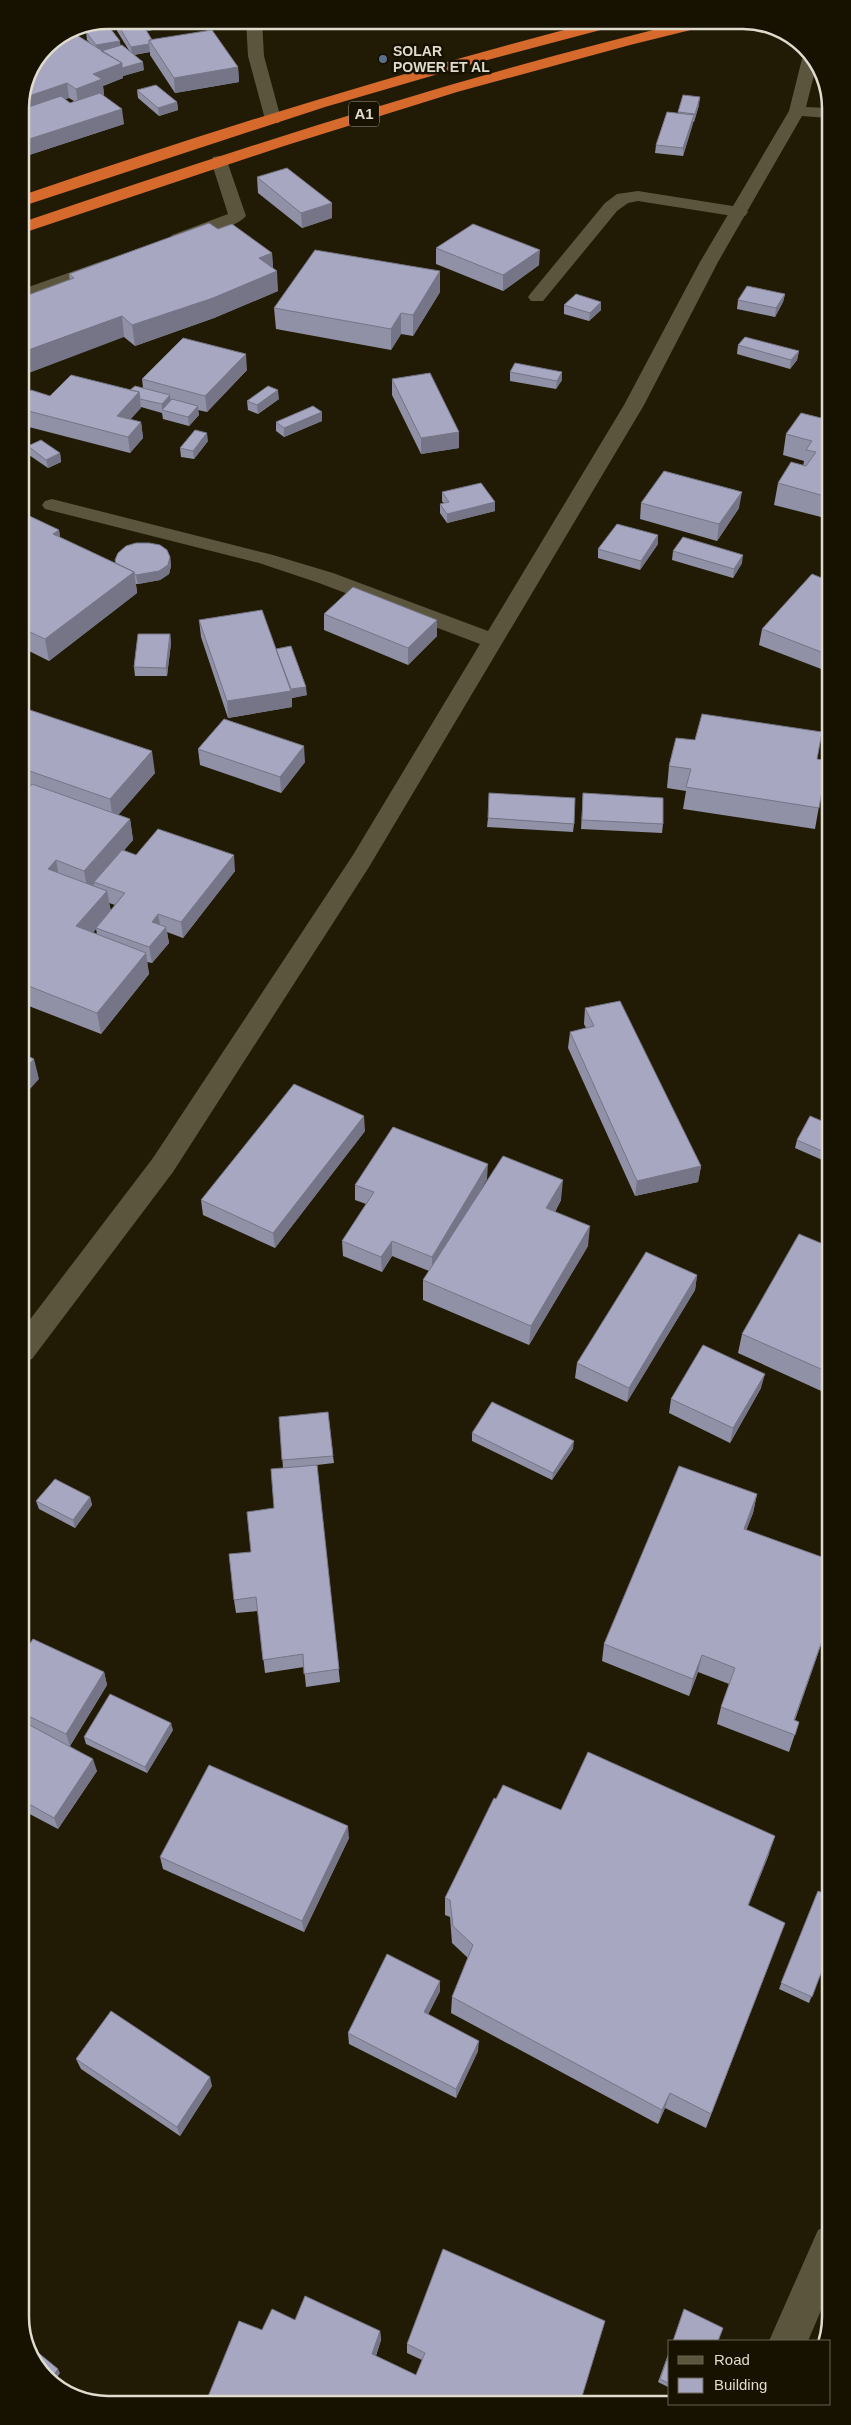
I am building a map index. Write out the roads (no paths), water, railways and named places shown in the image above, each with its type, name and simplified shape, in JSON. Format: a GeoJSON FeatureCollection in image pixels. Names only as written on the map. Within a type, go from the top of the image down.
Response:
{"type":"FeatureCollection","features":[{"type":"Feature","properties":{"kind":"highway","name":"A1"},"geometry":{"type":"LineString","coordinates":[[29,199],[155,155],[273,119],[474,58],[587,29]]}},
{"type":"Feature","properties":{"kind":"highway","name":"A1"},"geometry":{"type":"LineString","coordinates":[[29,226],[219,161],[398,104],[598,48],[677,29]]}},
{"type":"Feature","properties":{"kind":"street"},"geometry":{"type":"LineString","coordinates":[[254,29],[256,56],[273,119]]}},
{"type":"Feature","properties":{"kind":"street"},"geometry":{"type":"LineString","coordinates":[[29,1342],[162,1166],[361,861],[634,405],[738,212],[797,111],[809,64]]}},
{"type":"Feature","properties":{"kind":"street"},"geometry":{"type":"LineString","coordinates":[[797,111],[822,113]]}},
{"type":"Feature","properties":{"kind":"street"},"geometry":{"type":"LineString","coordinates":[[164,244],[237,216],[219,161]]}},
{"type":"Feature","properties":{"kind":"street"},"geometry":{"type":"LineString","coordinates":[[537,297],[611,207],[622,198],[638,196],[738,212]]}},
{"type":"Feature","properties":{"kind":"street"},"geometry":{"type":"LineString","coordinates":[[29,293],[118,261]]}},
{"type":"Feature","properties":{"kind":"street"},"geometry":{"type":"LineString","coordinates":[[52,505],[275,562],[326,578],[492,641]]}},
{"type":"Feature","properties":{"kind":"street"},"geometry":{"type":"LineString","coordinates":[[788,2340],[822,2263]]}},
{"type":"Feature","properties":{"kind":"place","name":"SOLAR POWER ET AL"},"geometry":{"type":"Point","coordinates":[383,59]}}]}
